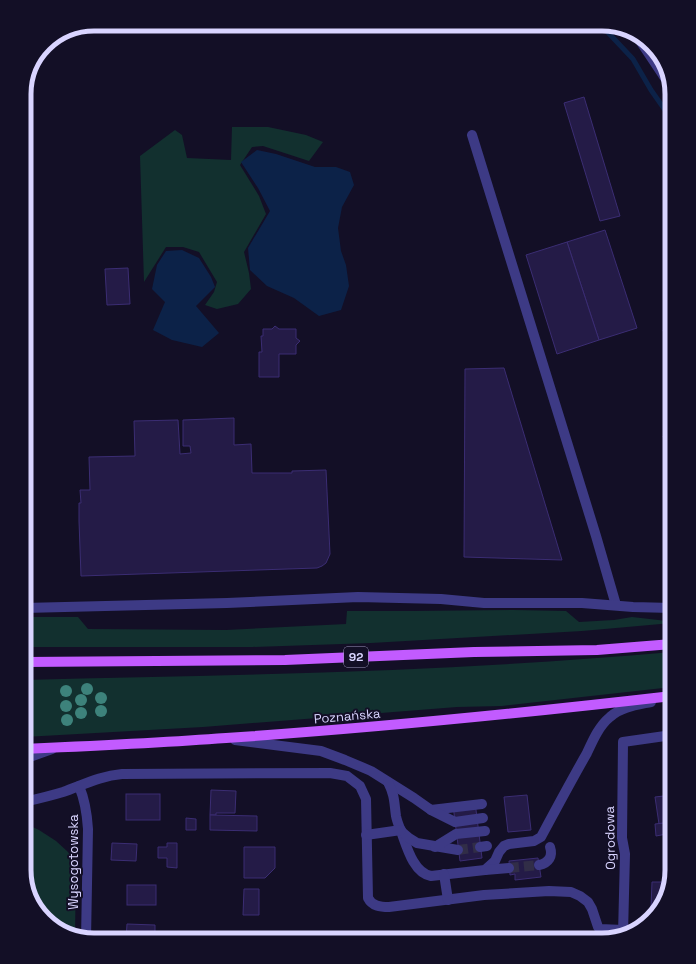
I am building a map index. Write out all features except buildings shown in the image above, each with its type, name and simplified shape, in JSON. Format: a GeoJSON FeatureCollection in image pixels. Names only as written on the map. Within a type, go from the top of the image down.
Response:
{"type":"FeatureCollection","features":[{"type":"Feature","properties":{"kind":"main road","name":"92"},"geometry":{"type":"LineString","coordinates":[[31,662],[285,660],[474,652],[597,650],[665,645]]}},
{"type":"Feature","properties":{"kind":"main road","name":"Poznańska"},"geometry":{"type":"LineString","coordinates":[[31,749],[225,738],[349,729],[665,697]]}},
{"type":"Feature","properties":{"kind":"street"},"geometry":{"type":"LineString","coordinates":[[647,51],[660,71]]}},
{"type":"Feature","properties":{"kind":"street"},"geometry":{"type":"LineString","coordinates":[[472,135],[616,606]]}},
{"type":"Feature","properties":{"kind":"street"},"geometry":{"type":"LineString","coordinates":[[31,608],[227,603],[358,597],[441,599],[484,603],[582,604],[665,608]]}},
{"type":"Feature","properties":{"kind":"street"},"geometry":{"type":"LineString","coordinates":[[31,660],[40,662]]}},
{"type":"Feature","properties":{"kind":"street"},"geometry":{"type":"LineString","coordinates":[[485,870],[495,861],[499,852],[504,846],[534,841],[541,837],[603,724],[611,716],[629,707],[665,698]]}},
{"type":"Feature","properties":{"kind":"street","name":"Ogrodowa"},"geometry":{"type":"LineString","coordinates":[[623,929],[625,854],[622,838],[622,742],[665,736]]}},
{"type":"Feature","properties":{"kind":"street"},"geometry":{"type":"LineString","coordinates":[[225,738],[321,751],[371,771],[431,810],[455,822],[484,818]]}},
{"type":"Feature","properties":{"kind":"street"},"geometry":{"type":"LineString","coordinates":[[31,757],[58,747]]}},
{"type":"Feature","properties":{"kind":"street"},"geometry":{"type":"LineString","coordinates":[[31,800],[47,797],[98,779],[122,774],[330,773],[347,776],[360,786],[366,799],[368,898],[369,901],[376,906],[389,907],[484,896],[549,891],[571,892],[588,902],[600,929],[617,931]]}},
{"type":"Feature","properties":{"kind":"street"},"geometry":{"type":"LineString","coordinates":[[388,782],[394,796],[396,816],[408,851],[415,864],[427,875],[431,876],[509,868]]}},
{"type":"Feature","properties":{"kind":"street","name":"Wysogotowska"},"geometry":{"type":"LineString","coordinates":[[79,786],[87,813],[88,842],[86,933]]}},
{"type":"Feature","properties":{"kind":"street"},"geometry":{"type":"LineString","coordinates":[[431,810],[482,804]]}},
{"type":"Feature","properties":{"kind":"street"},"geometry":{"type":"LineString","coordinates":[[366,835],[401,830]]}},
{"type":"Feature","properties":{"kind":"street"},"geometry":{"type":"LineString","coordinates":[[401,830],[417,843],[458,850]]}},
{"type":"Feature","properties":{"kind":"street"},"geometry":{"type":"LineString","coordinates":[[435,847],[456,834],[485,831]]}},
{"type":"Feature","properties":{"kind":"street"},"geometry":{"type":"LineString","coordinates":[[539,865],[548,861],[551,853],[550,847]]}},
{"type":"Feature","properties":{"kind":"street"},"geometry":{"type":"LineString","coordinates":[[444,874],[448,900]]}},
{"type":"Feature","properties":{"kind":"green space"},"geometry":{"type":"Polygon","coordinates":[[[232,127],[268,127],[306,135],[323,142],[309,161],[263,146],[252,147],[240,165],[259,196],[266,214],[244,252],[251,289],[238,304],[217,309],[205,305],[214,292],[217,282],[199,252],[183,247],[166,247],[144,282],[140,156],[175,130],[182,135],[187,158],[231,160],[232,127]]]}},
{"type":"Feature","properties":{"kind":"green space"},"geometry":{"type":"Polygon","coordinates":[[[347,611],[566,611],[579,622],[614,620],[632,617],[665,621],[665,624],[582,631],[371,643],[252,647],[31,647],[31,617],[78,617],[88,629],[226,630],[346,624],[347,611]]]}},
{"type":"Feature","properties":{"kind":"green space"},"geometry":{"type":"Polygon","coordinates":[[[665,653],[665,688],[502,706],[457,707],[203,727],[31,737],[31,680],[254,675],[392,670],[602,658],[665,653]]]}},
{"type":"Feature","properties":{"kind":"green space"},"geometry":{"type":"Polygon","coordinates":[[[31,826],[56,841],[68,852],[76,866],[75,930],[56,920],[44,908],[36,894],[33,886],[31,870],[31,826]]]}},
{"type":"Feature","properties":{"kind":"water"},"geometry":{"type":"Polygon","coordinates":[[[257,150],[276,154],[315,167],[336,167],[350,172],[354,185],[342,207],[338,228],[341,251],[346,265],[349,286],[341,310],[319,316],[294,298],[267,286],[250,270],[248,248],[270,211],[258,188],[241,162],[257,150]]]}},
{"type":"Feature","properties":{"kind":"water"},"geometry":{"type":"Polygon","coordinates":[[[182,250],[199,258],[211,277],[215,287],[196,306],[219,333],[202,347],[172,340],[153,330],[165,302],[152,289],[157,265],[166,251],[182,250]]]}},
{"type":"Feature","properties":{"kind":"waterway"},"geometry":{"type":"LineString","coordinates":[[607,31],[633,59],[651,90],[665,110]]}},
{"type":"Feature","properties":{"kind":"tunnel"},"geometry":{"type":"LineString","coordinates":[[458,850],[480,847]]}},
{"type":"Feature","properties":{"kind":"tunnel"},"geometry":{"type":"LineString","coordinates":[[509,868],[539,865]]}}]}
